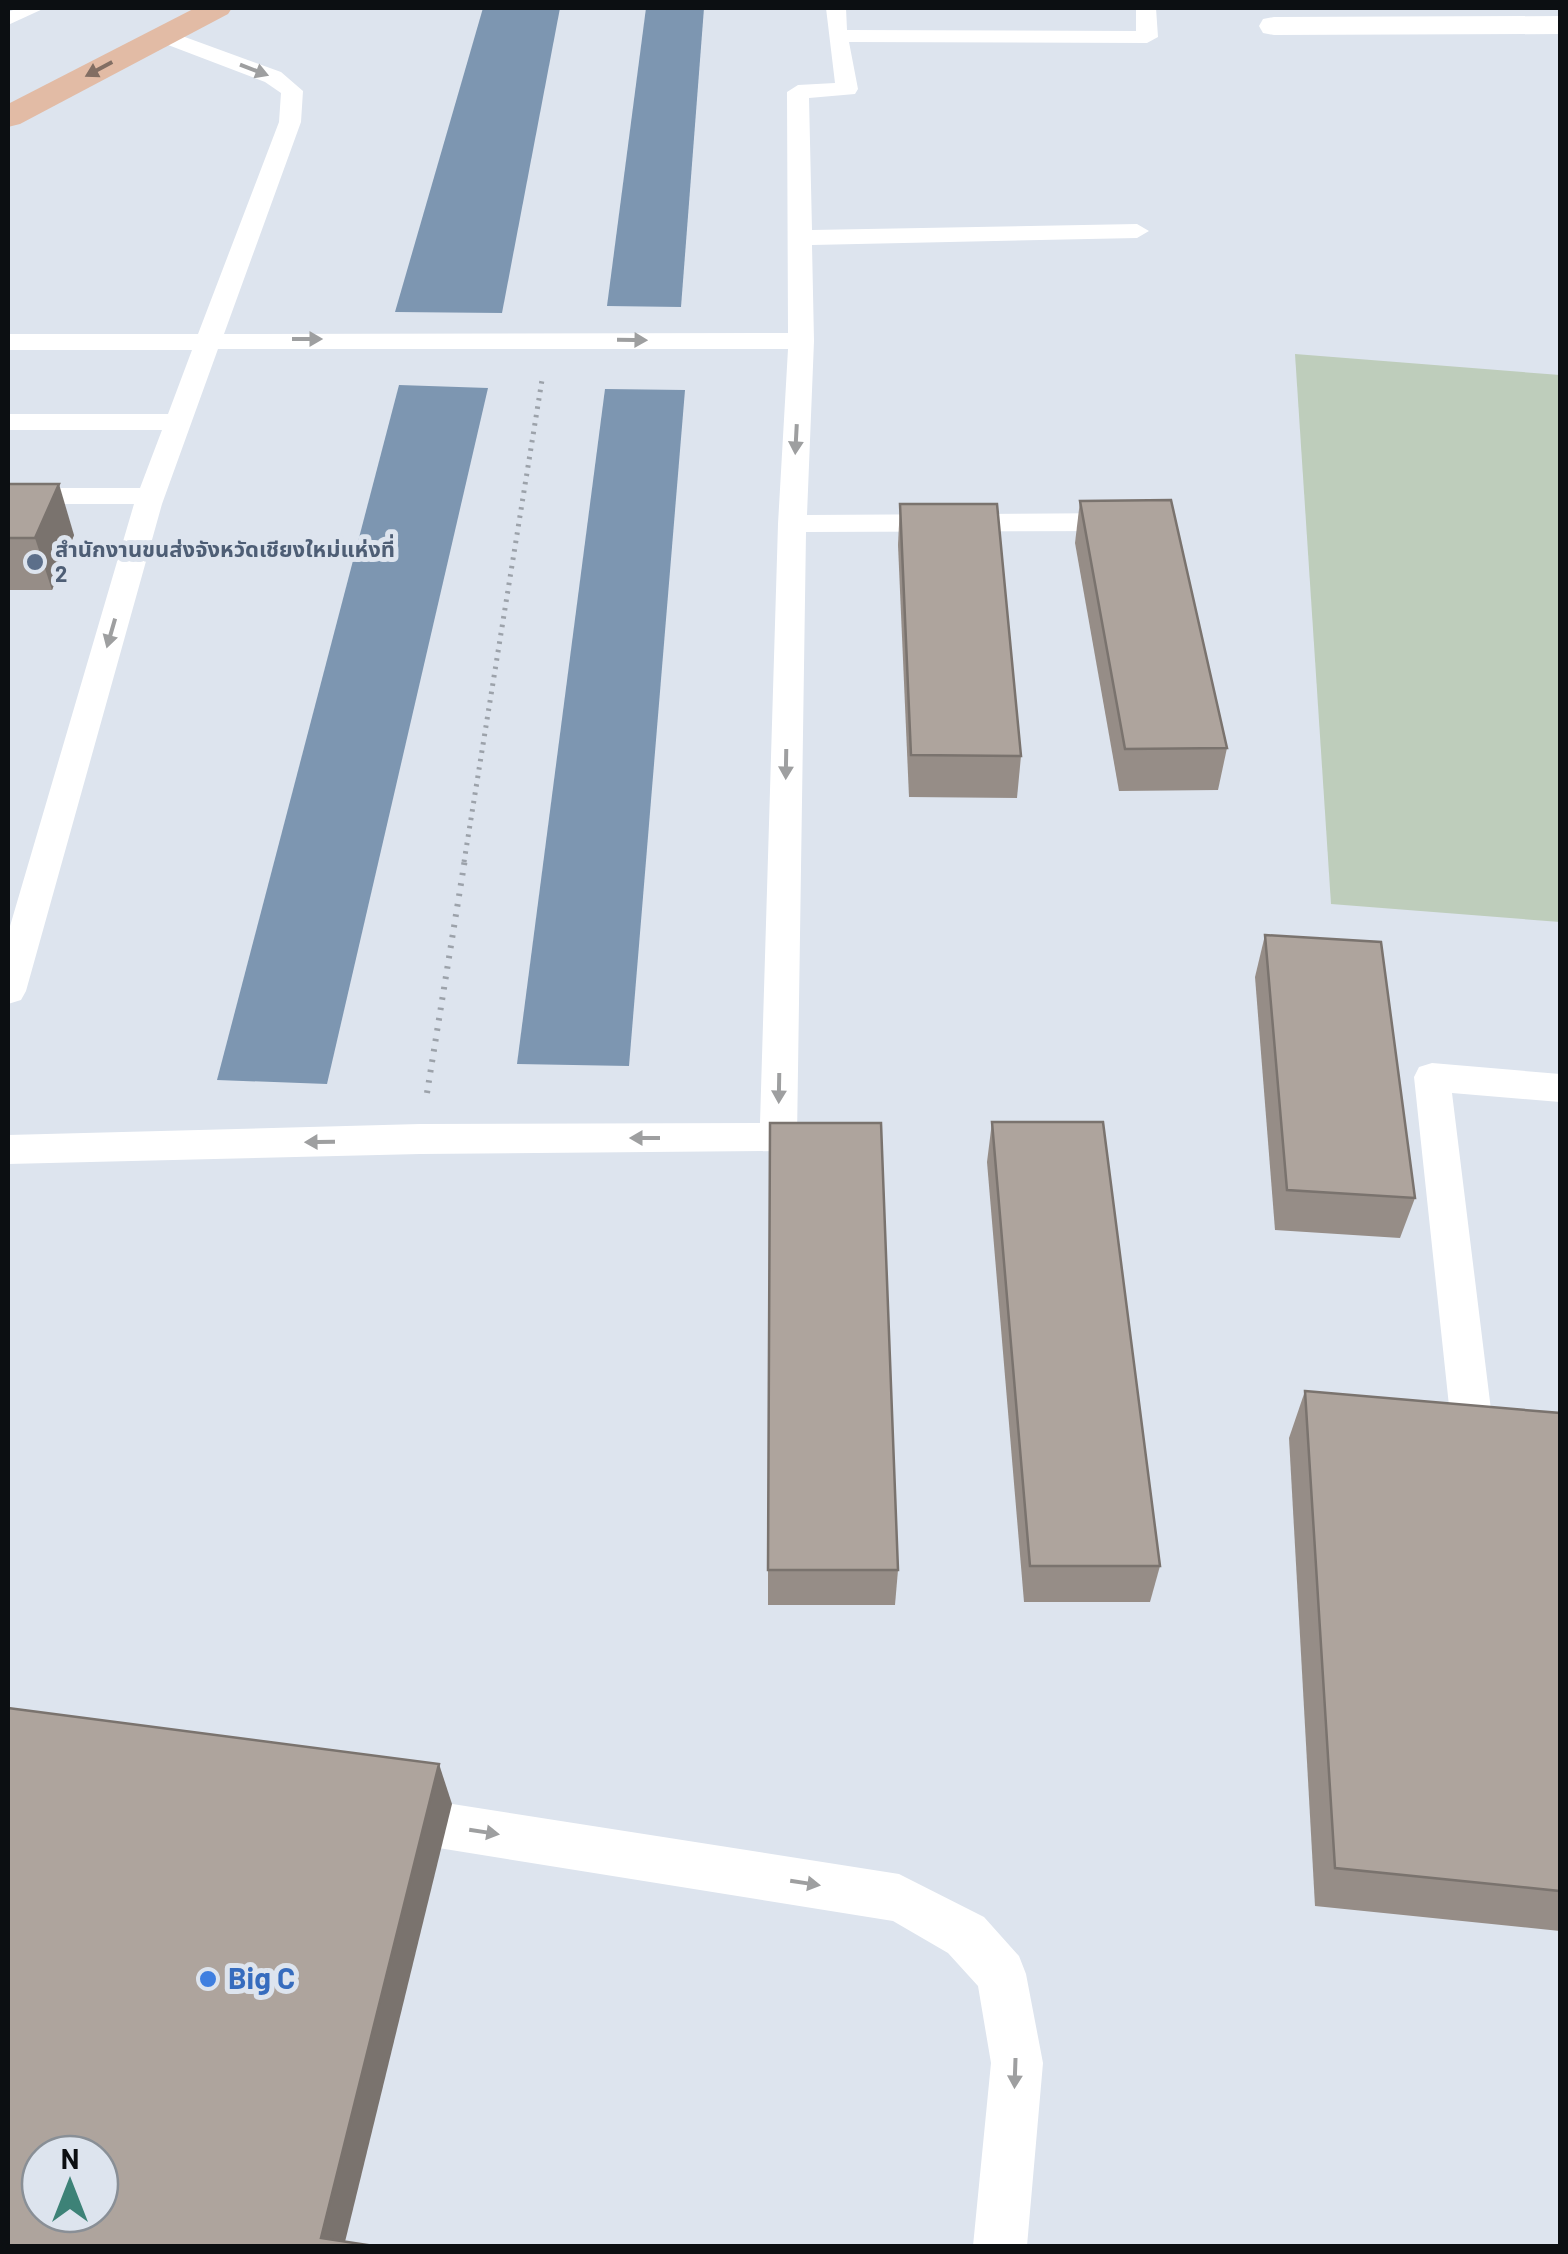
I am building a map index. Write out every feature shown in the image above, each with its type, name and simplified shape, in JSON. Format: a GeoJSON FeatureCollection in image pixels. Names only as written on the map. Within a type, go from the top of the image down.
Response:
{"type":"FeatureCollection","features":[{"type":"Feature","properties":{"kind":"main road"},"geometry":{"type":"LineString","coordinates":[[8,117],[217,8]]}},
{"type":"Feature","properties":{"kind":"street"},"geometry":{"type":"LineString","coordinates":[[1274,26],[1560,25]]}},
{"type":"Feature","properties":{"kind":"lane"},"geometry":{"type":"LineString","coordinates":[[8,19],[35,8]]}},
{"type":"Feature","properties":{"kind":"lane"},"geometry":{"type":"LineString","coordinates":[[8,1150],[420,1139],[778,1137],[792,524],[801,342],[798,92],[847,89],[836,8]]}},
{"type":"Feature","properties":{"kind":"lane"},"geometry":{"type":"LineString","coordinates":[[837,36],[1148,37],[1146,8]]}},
{"type":"Feature","properties":{"kind":"lane"},"geometry":{"type":"LineString","coordinates":[[8,992],[151,496],[290,122],[292,91],[273,77],[163,35]]}},
{"type":"Feature","properties":{"kind":"lane"},"geometry":{"type":"LineString","coordinates":[[800,238],[1137,231]]}},
{"type":"Feature","properties":{"kind":"lane"},"geometry":{"type":"LineString","coordinates":[[8,342],[801,342]]}},
{"type":"Feature","properties":{"kind":"lane"},"geometry":{"type":"LineString","coordinates":[[8,422],[179,422]]}},
{"type":"Feature","properties":{"kind":"lane"},"geometry":{"type":"LineString","coordinates":[[8,496],[151,496]]}},
{"type":"Feature","properties":{"kind":"lane"},"geometry":{"type":"LineString","coordinates":[[792,524],[1165,522]]}},
{"type":"Feature","properties":{"kind":"lane"},"geometry":{"type":"LineString","coordinates":[[1560,1088],[1432,1077],[1473,1434],[1560,1442]]}},
{"type":"Feature","properties":{"kind":"lane"},"geometry":{"type":"LineString","coordinates":[[356,1812],[899,1898],[966,1935],[1001,1974],[1016,2062],[1000,2246]]}},
{"type":"Feature","properties":{"kind":"path"},"geometry":{"type":"LineString","coordinates":[[420,1139],[549,339]]}},
{"type":"Feature","properties":{"kind":"green space"},"geometry":{"type":"Polygon","coordinates":[[[1295,354],[1560,375],[1560,922],[1331,904],[1295,354]]]}},
{"type":"Feature","properties":{"kind":"water"},"geometry":{"type":"Polygon","coordinates":[[[483,8],[560,8],[502,313],[395,312],[483,8]]]}},
{"type":"Feature","properties":{"kind":"water"},"geometry":{"type":"Polygon","coordinates":[[[646,8],[704,8],[681,307],[607,306],[646,8]]]}},
{"type":"Feature","properties":{"kind":"water"},"geometry":{"type":"Polygon","coordinates":[[[399,385],[488,388],[327,1084],[217,1080],[399,385]]]}},
{"type":"Feature","properties":{"kind":"water"},"geometry":{"type":"Polygon","coordinates":[[[605,389],[685,390],[629,1066],[517,1064],[605,389]]]}},
{"type":"Feature","properties":{"kind":"building"},"geometry":{"type":"Polygon","coordinates":[[[8,484],[59,484],[35,538],[8,538],[8,484]]]}},
{"type":"Feature","properties":{"kind":"building"},"geometry":{"type":"Polygon","coordinates":[[[1171,500],[1227,748],[1125,749],[1080,501],[1171,500]]]}},
{"type":"Feature","properties":{"kind":"building"},"geometry":{"type":"Polygon","coordinates":[[[900,504],[997,504],[1021,756],[911,755],[900,504]]]}},
{"type":"Feature","properties":{"kind":"building"},"geometry":{"type":"Polygon","coordinates":[[[1265,935],[1381,942],[1415,1198],[1287,1190],[1265,935]]]}},
{"type":"Feature","properties":{"kind":"building"},"geometry":{"type":"Polygon","coordinates":[[[992,1122],[1103,1122],[1160,1566],[1030,1566],[992,1122]]]}},
{"type":"Feature","properties":{"kind":"building"},"geometry":{"type":"Polygon","coordinates":[[[770,1123],[881,1123],[898,1570],[768,1570],[770,1123]]]}},
{"type":"Feature","properties":{"kind":"building"},"geometry":{"type":"Polygon","coordinates":[[[1305,1391],[1560,1413],[1560,1891],[1335,1868],[1305,1391]]]}},
{"type":"Feature","properties":{"kind":"building","name":"Big C"},"geometry":{"type":"Polygon","coordinates":[[[8,1708],[439,1764],[321,2238],[374,2246],[8,2246],[8,1708]]]}},
{"type":"Feature","properties":{"kind":"place","name":"สำนักงานขนส่งจังหวัดเชียงใหม่แห่งที่ 2"},"geometry":{"type":"Point","coordinates":[35,562]}},
{"type":"Feature","properties":{"kind":"place","name":"Big C"},"geometry":{"type":"Point","coordinates":[208,1979]}}]}
